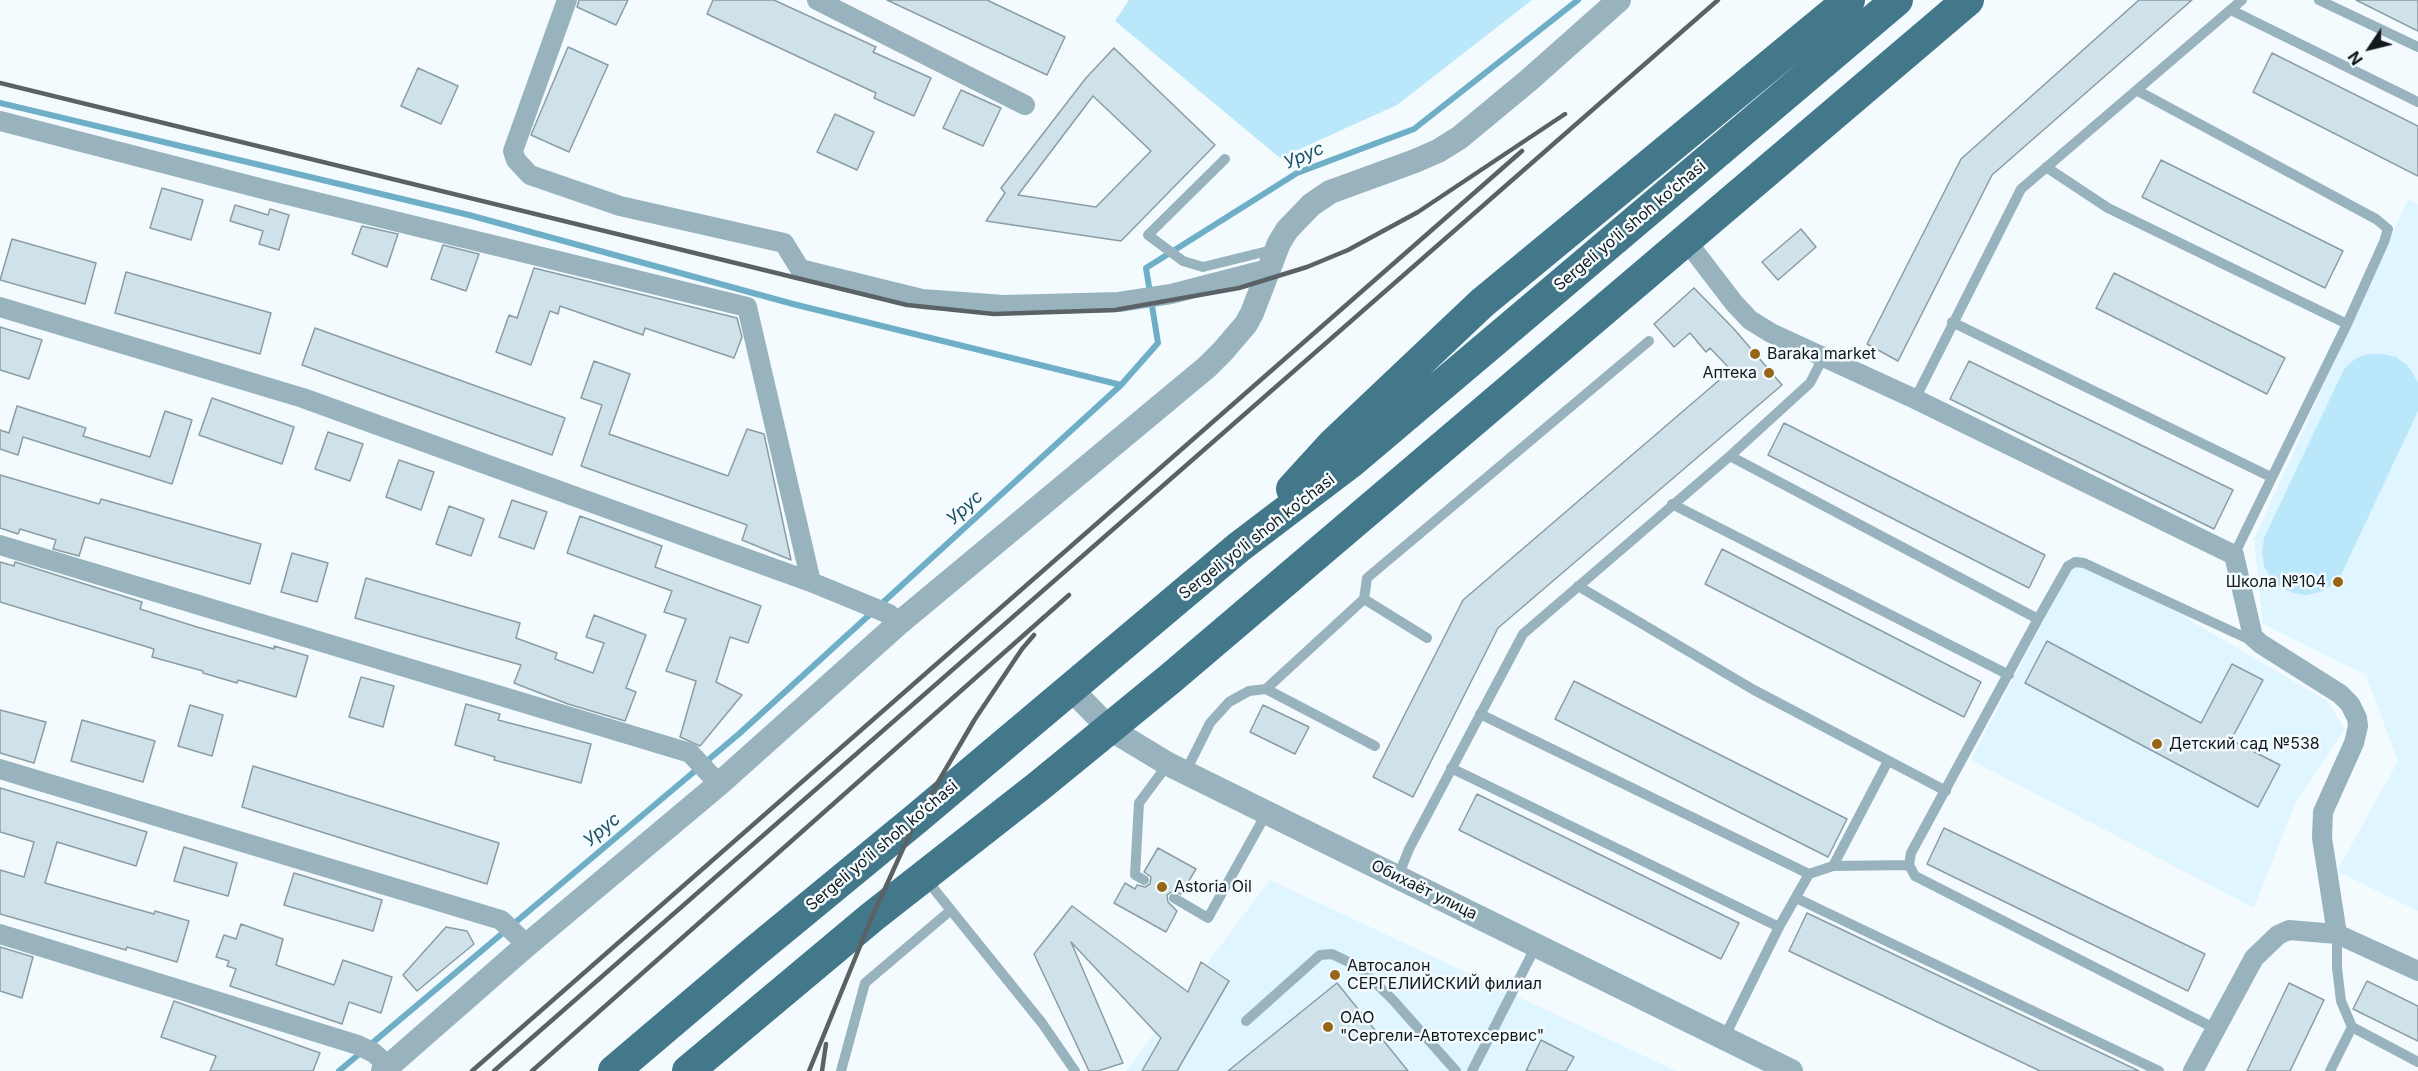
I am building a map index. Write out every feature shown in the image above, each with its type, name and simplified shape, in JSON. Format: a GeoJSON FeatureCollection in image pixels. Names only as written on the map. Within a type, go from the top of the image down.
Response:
{"type":"FeatureCollection","features":[{"type":"Feature","properties":{"kind":"main road"},"geometry":{"type":"LineString","coordinates":[[1239,547],[1333,444],[1482,303],[1849,0]]}},
{"type":"Feature","properties":{"kind":"main road","name":"Sergeli yo‘li shoh ko‘chasi"},"geometry":{"type":"LineString","coordinates":[[614,1071],[1239,547],[1351,462],[1898,0]]}},
{"type":"Feature","properties":{"kind":"main road"},"geometry":{"type":"LineString","coordinates":[[688,1071],[923,876],[1110,729],[1968,0]]}},
{"type":"Feature","properties":{"kind":"street"},"geometry":{"type":"LineString","coordinates":[[567,0],[513,151],[516,160],[530,175],[620,206],[784,243],[800,269],[922,299],[1004,305],[1119,302],[1171,294],[1272,259]]}},
{"type":"Feature","properties":{"kind":"street"},"geometry":{"type":"LineString","coordinates":[[817,0],[1024,105]]}},
{"type":"Feature","properties":{"kind":"street"},"geometry":{"type":"LineString","coordinates":[[0,934],[376,1059],[527,945],[719,784],[884,614],[1223,351],[1252,313],[1272,259],[1287,230],[1311,205],[1330,192],[1415,161],[1459,138],[1619,0]]}},
{"type":"Feature","properties":{"kind":"street"},"geometry":{"type":"LineString","coordinates":[[0,121],[263,189],[747,307],[811,582]]}},
{"type":"Feature","properties":{"kind":"street"},"geometry":{"type":"LineString","coordinates":[[1685,239],[1734,303],[1750,320],[1771,333],[1915,399],[2234,555],[2253,637],[2340,694],[2350,704],[2357,718],[2358,726],[2354,743],[2323,812],[2322,838],[2337,934]]}},
{"type":"Feature","properties":{"kind":"street"},"geometry":{"type":"LineString","coordinates":[[0,307],[303,398],[811,582],[884,614]]}},
{"type":"Feature","properties":{"kind":"street"},"geometry":{"type":"LineString","coordinates":[[0,545],[690,753],[719,784]]}},
{"type":"Feature","properties":{"kind":"street","name":"Обихаёт улица"},"geometry":{"type":"LineString","coordinates":[[1071,689],[1110,729],[1176,769],[1791,1071]]}},
{"type":"Feature","properties":{"kind":"street"},"geometry":{"type":"LineString","coordinates":[[0,769],[501,920],[527,945]]}},
{"type":"Feature","properties":{"kind":"street"},"geometry":{"type":"LineString","coordinates":[[2193,1071],[2254,958],[2270,940],[2289,930],[2337,934],[2418,971]]}},
{"type":"Feature","properties":{"kind":"lane"},"geometry":{"type":"LineString","coordinates":[[1915,399],[2021,189],[2242,0]]}},
{"type":"Feature","properties":{"kind":"lane"},"geometry":{"type":"LineString","coordinates":[[2319,0],[2418,47]]}},
{"type":"Feature","properties":{"kind":"lane"},"geometry":{"type":"LineString","coordinates":[[2231,10],[2418,102]]}},
{"type":"Feature","properties":{"kind":"lane"},"geometry":{"type":"LineString","coordinates":[[2138,91],[2376,219],[2388,229],[2384,243],[2347,324],[2234,555]]}},
{"type":"Feature","properties":{"kind":"lane"},"geometry":{"type":"LineString","coordinates":[[1225,159],[1148,235],[1183,261],[1203,267],[1272,259]]}},
{"type":"Feature","properties":{"kind":"lane"},"geometry":{"type":"LineString","coordinates":[[2046,167],[2108,208],[2347,324]]}},
{"type":"Feature","properties":{"kind":"lane"},"geometry":{"type":"LineString","coordinates":[[1952,322],[2271,477]]}},
{"type":"Feature","properties":{"kind":"lane"},"geometry":{"type":"LineString","coordinates":[[1266,689],[1364,599],[1367,578],[1649,341]]}},
{"type":"Feature","properties":{"kind":"lane"},"geometry":{"type":"LineString","coordinates":[[1398,878],[1409,849],[1523,634],[1730,456],[1810,383],[1824,356]]}},
{"type":"Feature","properties":{"kind":"lane"},"geometry":{"type":"LineString","coordinates":[[1730,456],[2038,619]]}},
{"type":"Feature","properties":{"kind":"lane"},"geometry":{"type":"LineString","coordinates":[[1672,504],[2008,675]]}},
{"type":"Feature","properties":{"kind":"lane"},"geometry":{"type":"LineString","coordinates":[[2216,1029],[1915,876],[1909,865],[1911,853],[2068,566],[2075,562],[2084,563],[2261,644]]}},
{"type":"Feature","properties":{"kind":"lane"},"geometry":{"type":"LineString","coordinates":[[1578,586],[1754,690],[1946,791]]}},
{"type":"Feature","properties":{"kind":"lane"},"geometry":{"type":"LineString","coordinates":[[1364,599],[1427,638]]}},
{"type":"Feature","properties":{"kind":"lane"},"geometry":{"type":"LineString","coordinates":[[1144,880],[1135,875],[1139,803],[1176,769],[1210,723],[1230,702],[1249,691],[1266,689],[1375,746]]}},
{"type":"Feature","properties":{"kind":"lane"},"geometry":{"type":"LineString","coordinates":[[1480,714],[1809,874]]}},
{"type":"Feature","properties":{"kind":"lane"},"geometry":{"type":"LineString","coordinates":[[1833,866],[1888,761]]}},
{"type":"Feature","properties":{"kind":"lane"},"geometry":{"type":"LineString","coordinates":[[1451,768],[1779,927]]}},
{"type":"Feature","properties":{"kind":"lane"},"geometry":{"type":"LineString","coordinates":[[1174,898],[1208,918],[1266,814]]}},
{"type":"Feature","properties":{"kind":"lane"},"geometry":{"type":"LineString","coordinates":[[1724,1038],[1779,927],[1809,874],[1833,866],[1909,865]]}},
{"type":"Feature","properties":{"kind":"lane"},"geometry":{"type":"LineString","coordinates":[[923,876],[1042,1023],[1075,1071]]}},
{"type":"Feature","properties":{"kind":"lane"},"geometry":{"type":"LineString","coordinates":[[1796,898],[2159,1071]]}},
{"type":"Feature","properties":{"kind":"lane"},"geometry":{"type":"LineString","coordinates":[[841,1071],[865,983],[951,910]]}},
{"type":"Feature","properties":{"kind":"lane"},"geometry":{"type":"LineString","coordinates":[[2337,934],[2337,968],[2341,1001],[2352,1027],[2418,1062]]}},
{"type":"Feature","properties":{"kind":"lane"},"geometry":{"type":"LineString","coordinates":[[1472,1071],[1536,945]]}},
{"type":"Feature","properties":{"kind":"lane"},"geometry":{"type":"LineString","coordinates":[[1246,1021],[1320,955],[1332,954],[1359,967],[1393,1000],[1456,1071]]}},
{"type":"Feature","properties":{"kind":"lane"},"geometry":{"type":"LineString","coordinates":[[2330,1071],[2352,1027]]}},
{"type":"Feature","properties":{"kind":"shaded area"},"geometry":{"type":"Polygon","coordinates":[[[1129,0],[1532,0],[1397,105],[1280,158],[1115,21],[1129,0]]]}},
{"type":"Feature","properties":{"kind":"shaded area","name":"Школа №104"},"geometry":{"type":"Polygon","coordinates":[[[2408,199],[2418,204],[2418,911],[2337,871],[2398,761],[2366,675],[2263,624],[2254,539],[2408,199]]]}},
{"type":"Feature","properties":{"kind":"shaded area"},"geometry":{"type":"Polygon","coordinates":[[[2368,354],[2396,357],[2408,366],[2418,382],[2418,411],[2341,575],[2332,585],[2320,592],[2306,595],[2293,593],[2280,587],[2264,566],[2262,552],[2264,538],[2344,369],[2355,359],[2368,354]]]}},
{"type":"Feature","properties":{"kind":"shaded area","name":"Детский сад №538"},"geometry":{"type":"Polygon","coordinates":[[[2078,555],[2326,700],[2345,729],[2295,804],[2254,908],[1971,760],[2078,555]]]}},
{"type":"Feature","properties":{"kind":"shaded area","name":"Автосалон СЕРГЕЛИЙСКИЙ филиал"},"geometry":{"type":"Polygon","coordinates":[[[1270,880],[1676,1071],[1126,1071],[1270,880]]]}},
{"type":"Feature","properties":{"kind":"building"},"geometry":{"type":"Polygon","coordinates":[[[579,0],[628,0],[616,25],[577,7],[579,0]]]}},
{"type":"Feature","properties":{"kind":"building"},"geometry":{"type":"Polygon","coordinates":[[[713,0],[774,0],[876,47],[873,52],[931,78],[914,116],[874,98],[876,93],[707,14],[713,0]]]}},
{"type":"Feature","properties":{"kind":"building"},"geometry":{"type":"Polygon","coordinates":[[[887,0],[987,0],[1065,37],[1047,75],[887,0]]]}},
{"type":"Feature","properties":{"kind":"building"},"geometry":{"type":"Polygon","coordinates":[[[2139,0],[2192,0],[1992,175],[1898,361],[1867,344],[1961,159],[2139,0]]]}},
{"type":"Feature","properties":{"kind":"building"},"geometry":{"type":"Polygon","coordinates":[[[2356,0],[2418,0],[2418,31],[2356,0]]]}},
{"type":"Feature","properties":{"kind":"building"},"geometry":{"type":"Polygon","coordinates":[[[568,47],[608,65],[569,152],[531,135],[568,47]]]}},
{"type":"Feature","properties":{"kind":"building"},"geometry":{"type":"Polygon","coordinates":[[[1114,48],[1215,145],[1121,241],[986,221],[1005,193],[1001,188],[1086,78],[1114,48]],[[1093,96],[1018,195],[1096,207],[1151,151],[1093,96]]]}},
{"type":"Feature","properties":{"kind":"building"},"geometry":{"type":"Polygon","coordinates":[[[2272,53],[2418,126],[2418,176],[2253,92],[2272,53]]]}},
{"type":"Feature","properties":{"kind":"building"},"geometry":{"type":"Polygon","coordinates":[[[418,68],[458,86],[441,124],[401,106],[418,68]]]}},
{"type":"Feature","properties":{"kind":"building"},"geometry":{"type":"Polygon","coordinates":[[[961,90],[1001,108],[983,146],[943,128],[961,90]]]}},
{"type":"Feature","properties":{"kind":"building"},"geometry":{"type":"Polygon","coordinates":[[[835,114],[874,132],[857,170],[817,152],[835,114]]]}},
{"type":"Feature","properties":{"kind":"building"},"geometry":{"type":"Polygon","coordinates":[[[2161,160],[2343,251],[2325,288],[2142,197],[2161,160]]]}},
{"type":"Feature","properties":{"kind":"building"},"geometry":{"type":"Polygon","coordinates":[[[162,188],[203,200],[191,240],[150,228],[162,188]]]}},
{"type":"Feature","properties":{"kind":"building"},"geometry":{"type":"Polygon","coordinates":[[[235,205],[268,215],[270,209],[289,215],[279,250],[259,244],[263,231],[230,221],[235,205]]]}},
{"type":"Feature","properties":{"kind":"building"},"geometry":{"type":"Polygon","coordinates":[[[362,226],[398,234],[387,267],[352,254],[362,226]]]}},
{"type":"Feature","properties":{"kind":"building"},"geometry":{"type":"Polygon","coordinates":[[[1801,229],[1816,247],[1778,280],[1762,262],[1801,229]]]}},
{"type":"Feature","properties":{"kind":"building"},"geometry":{"type":"Polygon","coordinates":[[[12,239],[96,263],[85,304],[0,280],[12,239]]]}},
{"type":"Feature","properties":{"kind":"building"},"geometry":{"type":"Polygon","coordinates":[[[443,245],[479,254],[466,291],[431,279],[443,245]]]}},
{"type":"Feature","properties":{"kind":"building"},"geometry":{"type":"Polygon","coordinates":[[[534,268],[737,318],[742,337],[734,358],[645,328],[643,335],[560,306],[558,314],[550,311],[531,365],[496,352],[509,315],[517,318],[534,268]]]}},
{"type":"Feature","properties":{"kind":"building"},"geometry":{"type":"Polygon","coordinates":[[[126,272],[271,313],[260,354],[115,313],[126,272]]]}},
{"type":"Feature","properties":{"kind":"building"},"geometry":{"type":"Polygon","coordinates":[[[2114,273],[2285,358],[2267,394],[2096,308],[2114,273]]]}},
{"type":"Feature","properties":{"kind":"building"},"geometry":{"type":"Polygon","coordinates":[[[1694,288],[1734,329],[1782,385],[1498,628],[1413,797],[1373,777],[1463,600],[1731,370],[1710,348],[1706,352],[1690,333],[1674,347],[1654,324],[1694,288]]]}},
{"type":"Feature","properties":{"kind":"building"},"geometry":{"type":"Polygon","coordinates":[[[0,327],[42,340],[29,379],[0,370],[0,327]]]}},
{"type":"Feature","properties":{"kind":"building"},"geometry":{"type":"Polygon","coordinates":[[[315,328],[565,418],[552,455],[302,365],[315,328]]]}},
{"type":"Feature","properties":{"kind":"building"},"geometry":{"type":"Polygon","coordinates":[[[594,361],[630,374],[609,434],[728,476],[747,429],[764,434],[791,560],[742,540],[747,525],[581,466],[602,405],[581,398],[594,361]]]}},
{"type":"Feature","properties":{"kind":"building"},"geometry":{"type":"Polygon","coordinates":[[[1969,361],[2233,490],[2214,529],[1950,399],[1969,361]]]}},
{"type":"Feature","properties":{"kind":"building"},"geometry":{"type":"Polygon","coordinates":[[[212,398],[294,427],[282,464],[199,435],[212,398]]]}},
{"type":"Feature","properties":{"kind":"building"},"geometry":{"type":"Polygon","coordinates":[[[17,406],[86,428],[83,436],[150,457],[165,411],[192,420],[172,484],[23,437],[18,455],[0,449],[0,430],[9,433],[17,406]]]}},
{"type":"Feature","properties":{"kind":"building"},"geometry":{"type":"Polygon","coordinates":[[[1784,423],[2045,555],[2029,588],[1768,455],[1784,423]]]}},
{"type":"Feature","properties":{"kind":"building"},"geometry":{"type":"Polygon","coordinates":[[[328,432],[363,444],[350,481],[315,469],[328,432]]]}},
{"type":"Feature","properties":{"kind":"building"},"geometry":{"type":"Polygon","coordinates":[[[399,460],[434,472],[421,510],[386,497],[399,460]]]}},
{"type":"Feature","properties":{"kind":"building"},"geometry":{"type":"Polygon","coordinates":[[[0,475],[99,504],[101,499],[261,544],[250,584],[85,537],[79,556],[53,549],[56,540],[20,529],[18,534],[0,528],[0,475]]]}},
{"type":"Feature","properties":{"kind":"building"},"geometry":{"type":"Polygon","coordinates":[[[512,500],[547,512],[534,549],[499,537],[512,500]]]}},
{"type":"Feature","properties":{"kind":"building"},"geometry":{"type":"Polygon","coordinates":[[[449,506],[484,519],[471,556],[436,544],[449,506]]]}},
{"type":"Feature","properties":{"kind":"building"},"geometry":{"type":"Polygon","coordinates":[[[580,516],[662,546],[655,567],[761,606],[748,643],[730,637],[716,682],[742,695],[700,746],[680,737],[696,681],[666,671],[686,619],[664,612],[672,591],[567,553],[580,516]]]}},
{"type":"Feature","properties":{"kind":"building"},"geometry":{"type":"Polygon","coordinates":[[[1722,549],[1981,682],[1964,717],[1705,584],[1722,549]]]}},
{"type":"Feature","properties":{"kind":"building"},"geometry":{"type":"Polygon","coordinates":[[[292,553],[328,563],[317,602],[281,592],[292,553]]]}},
{"type":"Feature","properties":{"kind":"building"},"geometry":{"type":"Polygon","coordinates":[[[0,562],[14,566],[15,562],[142,602],[140,609],[197,627],[274,649],[274,646],[308,656],[296,697],[238,680],[237,683],[152,657],[154,649],[0,602],[0,562]]]}},
{"type":"Feature","properties":{"kind":"building"},"geometry":{"type":"Polygon","coordinates":[[[366,578],[520,623],[516,638],[557,653],[555,659],[593,673],[604,643],[586,637],[594,615],[646,635],[626,688],[636,692],[625,721],[568,704],[514,683],[521,665],[355,618],[366,578]]]}},
{"type":"Feature","properties":{"kind":"building"},"geometry":{"type":"Polygon","coordinates":[[[2047,641],[2201,723],[2232,664],[2263,680],[2231,740],[2280,765],[2258,807],[2025,683],[2047,641]]]}},
{"type":"Feature","properties":{"kind":"building"},"geometry":{"type":"Polygon","coordinates":[[[361,677],[394,686],[383,727],[349,717],[361,677]]]}},
{"type":"Feature","properties":{"kind":"building"},"geometry":{"type":"Polygon","coordinates":[[[1574,681],[1847,819],[1828,857],[1555,719],[1574,681]]]}},
{"type":"Feature","properties":{"kind":"building"},"geometry":{"type":"Polygon","coordinates":[[[466,704],[500,714],[498,720],[591,744],[581,783],[494,760],[495,757],[455,745],[466,704]]]}},
{"type":"Feature","properties":{"kind":"building"},"geometry":{"type":"Polygon","coordinates":[[[190,705],[223,715],[212,756],[178,746],[190,705]]]}},
{"type":"Feature","properties":{"kind":"building"},"geometry":{"type":"Polygon","coordinates":[[[1263,705],[1309,727],[1295,754],[1250,732],[1263,705]]]}},
{"type":"Feature","properties":{"kind":"building"},"geometry":{"type":"Polygon","coordinates":[[[0,710],[46,722],[34,763],[0,753],[0,710]]]}},
{"type":"Feature","properties":{"kind":"building"},"geometry":{"type":"Polygon","coordinates":[[[82,720],[155,741],[143,782],[71,761],[82,720]]]}},
{"type":"Feature","properties":{"kind":"building"},"geometry":{"type":"Polygon","coordinates":[[[253,766],[499,843],[487,884],[242,807],[253,766]]]}},
{"type":"Feature","properties":{"kind":"building"},"geometry":{"type":"Polygon","coordinates":[[[0,788],[147,832],[136,866],[57,842],[45,883],[154,914],[155,911],[189,921],[177,962],[0,914],[0,870],[24,877],[34,842],[0,832],[0,788]]]}},
{"type":"Feature","properties":{"kind":"building"},"geometry":{"type":"Polygon","coordinates":[[[1477,794],[1739,923],[1721,959],[1459,830],[1477,794]]]}},
{"type":"Feature","properties":{"kind":"building"},"geometry":{"type":"Polygon","coordinates":[[[1944,828],[2205,954],[2188,991],[1927,864],[1944,828]]]}},
{"type":"Feature","properties":{"kind":"building"},"geometry":{"type":"Polygon","coordinates":[[[184,847],[237,863],[228,896],[174,881],[184,847]]]}},
{"type":"Feature","properties":{"kind":"building","name":"Astoria Oil"},"geometry":{"type":"Polygon","coordinates":[[[1158,848],[1196,869],[1181,894],[1173,891],[1167,895],[1168,902],[1177,911],[1166,932],[1114,903],[1125,883],[1135,889],[1137,885],[1145,887],[1150,884],[1151,877],[1144,872],[1158,848]]]}},
{"type":"Feature","properties":{"kind":"building"},"geometry":{"type":"Polygon","coordinates":[[[294,873],[382,900],[373,931],[284,905],[294,873]]]}},
{"type":"Feature","properties":{"kind":"building"},"geometry":{"type":"Polygon","coordinates":[[[1072,906],[1188,992],[1201,962],[1229,981],[1177,1071],[1142,1071],[1161,1038],[1071,942],[1123,1063],[1098,1071],[1089,1071],[1034,954],[1072,906]]]}},
{"type":"Feature","properties":{"kind":"building"},"geometry":{"type":"Polygon","coordinates":[[[1807,913],[2139,1071],[2040,1071],[1789,951],[1807,913]]]}},
{"type":"Feature","properties":{"kind":"building"},"geometry":{"type":"Polygon","coordinates":[[[241,924],[283,939],[276,965],[334,985],[343,960],[392,977],[381,1013],[349,1002],[342,1024],[230,986],[236,969],[227,966],[229,961],[216,957],[224,935],[236,939],[241,924]]]}},
{"type":"Feature","properties":{"kind":"building"},"geometry":{"type":"Polygon","coordinates":[[[446,927],[467,931],[474,944],[417,991],[403,975],[446,927]]]}},
{"type":"Feature","properties":{"kind":"building"},"geometry":{"type":"Polygon","coordinates":[[[0,947],[33,957],[22,998],[0,991],[0,947]]]}},
{"type":"Feature","properties":{"kind":"building"},"geometry":{"type":"Polygon","coordinates":[[[2367,981],[2418,1006],[2418,1041],[2353,1009],[2367,981]]]}},
{"type":"Feature","properties":{"kind":"building","name":"ОАО \"Сергели-Автотехсервис\""},"geometry":{"type":"Polygon","coordinates":[[[1337,983],[1408,1071],[1228,1071],[1337,983]]]}},
{"type":"Feature","properties":{"kind":"building"},"geometry":{"type":"Polygon","coordinates":[[[2289,983],[2324,1000],[2290,1071],[2247,1071],[2289,983]]]}},
{"type":"Feature","properties":{"kind":"building"},"geometry":{"type":"Polygon","coordinates":[[[174,1001],[320,1053],[313,1071],[210,1071],[216,1056],[161,1037],[174,1001]]]}},
{"type":"Feature","properties":{"kind":"building"},"geometry":{"type":"Polygon","coordinates":[[[1541,1040],[1574,1057],[1566,1071],[1526,1071],[1541,1040]]]}},
{"type":"Feature","properties":{"kind":"waterway","name":"Урус"},"geometry":{"type":"LineString","coordinates":[[339,1071],[740,733],[1121,385],[1158,343],[1146,268],[1297,173],[1414,129],[1578,0]]}},
{"type":"Feature","properties":{"kind":"waterway"},"geometry":{"type":"LineString","coordinates":[[0,103],[469,215],[793,304],[1121,385]]}},
{"type":"Feature","properties":{"kind":"railway"},"geometry":{"type":"LineString","coordinates":[[494,1071],[1718,0]]}},
{"type":"Feature","properties":{"kind":"railway"},"geometry":{"type":"LineString","coordinates":[[0,83],[907,305],[994,314],[1115,310],[1239,288],[1307,267],[1348,250],[1418,212],[1565,114]]}},
{"type":"Feature","properties":{"kind":"railway"},"geometry":{"type":"LineString","coordinates":[[472,1071],[1522,151]]}},
{"type":"Feature","properties":{"kind":"railway"},"geometry":{"type":"LineString","coordinates":[[532,1071],[1069,595]]}},
{"type":"Feature","properties":{"kind":"railway"},"geometry":{"type":"LineString","coordinates":[[809,1071],[872,917],[917,818],[975,719],[1034,635]]}},
{"type":"Feature","properties":{"kind":"railway"},"geometry":{"type":"LineString","coordinates":[[822,1071],[826,1044]]}},
{"type":"Feature","properties":{"kind":"place","name":"Baraka market"},"geometry":{"type":"Point","coordinates":[1755,354]}},
{"type":"Feature","properties":{"kind":"place","name":"Аптека"},"geometry":{"type":"Point","coordinates":[1769,373]}},
{"type":"Feature","properties":{"kind":"place","name":"Школа №104"},"geometry":{"type":"Point","coordinates":[2338,582]}},
{"type":"Feature","properties":{"kind":"place","name":"Детский сад №538"},"geometry":{"type":"Point","coordinates":[2157,744]}},
{"type":"Feature","properties":{"kind":"place","name":"Astoria Oil"},"geometry":{"type":"Point","coordinates":[1162,887]}},
{"type":"Feature","properties":{"kind":"place","name":"Автосалон СЕРГЕЛИЙСКИЙ филиал"},"geometry":{"type":"Point","coordinates":[1335,975]}},
{"type":"Feature","properties":{"kind":"place","name":"ОАО \"Сергели-Автотехсервис\""},"geometry":{"type":"Point","coordinates":[1328,1027]}}]}
